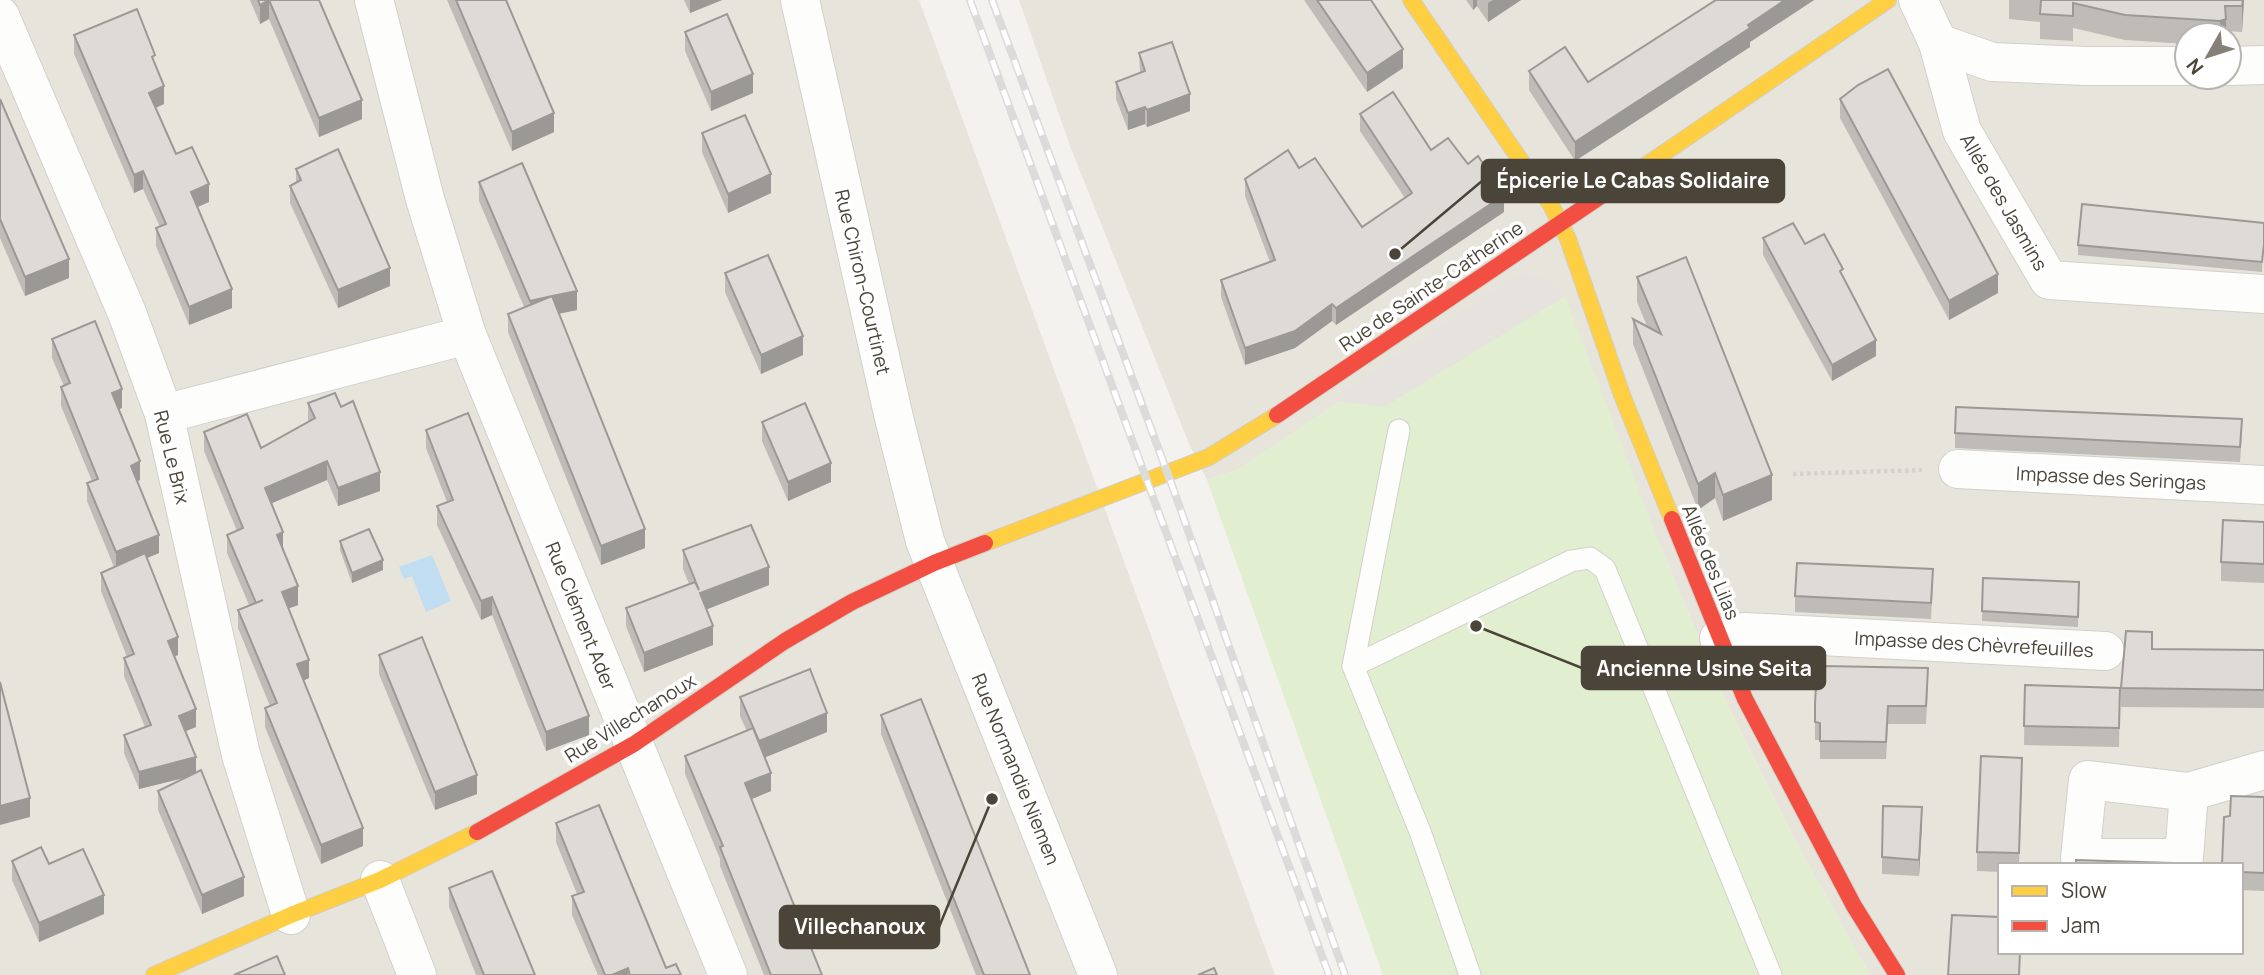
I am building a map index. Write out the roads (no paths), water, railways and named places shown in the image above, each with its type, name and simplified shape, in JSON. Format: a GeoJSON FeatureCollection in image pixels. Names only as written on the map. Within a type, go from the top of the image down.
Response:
{"type":"FeatureCollection","features":[{"type":"Feature","properties":{"kind":"street","name":"Rue Clément Ader"},"geometry":{"type":"LineString","coordinates":[[374,0],[425,199],[467,335],[728,975]]}},
{"type":"Feature","properties":{"kind":"street","name":"Rue Chiron-Courtinet"},"geometry":{"type":"LineString","coordinates":[[800,0],[894,418],[925,541],[934,563]]}},
{"type":"Feature","properties":{"kind":"street","name":"Allée des Lilas"},"geometry":{"type":"LineString","coordinates":[[1411,0],[1551,205],[1561,224],[1622,395],[1745,699],[1854,906],[1897,975]]}},
{"type":"Feature","properties":{"kind":"street","name":"Rue de Sainte-Catherine"},"geometry":{"type":"LineString","coordinates":[[1124,491],[1209,457],[1239,440],[1888,0]]}},
{"type":"Feature","properties":{"kind":"street","name":"Allée des Jasmins"},"geometry":{"type":"LineString","coordinates":[[1918,0],[1938,43],[1962,131],[2049,280],[2264,294]]}},
{"type":"Feature","properties":{"kind":"street","name":"Rue Le Brix"},"geometry":{"type":"LineString","coordinates":[[0,16],[127,313],[164,414],[241,755],[291,915]]}},
{"type":"Feature","properties":{"kind":"street"},"geometry":{"type":"LineString","coordinates":[[1938,43],[1992,62],[2173,66]]}},
{"type":"Feature","properties":{"kind":"street"},"geometry":{"type":"LineString","coordinates":[[2243,66],[2264,65]]}},
{"type":"Feature","properties":{"kind":"street"},"geometry":{"type":"LineString","coordinates":[[164,414],[467,335]]}},
{"type":"Feature","properties":{"kind":"street","name":"Impasse des Seringas"},"geometry":{"type":"LineString","coordinates":[[1958,469],[2264,485]]}},
{"type":"Feature","properties":{"kind":"street","name":"Rue Villechanoux"},"geometry":{"type":"LineString","coordinates":[[154,975],[291,915],[380,880],[482,830],[634,744],[785,641],[852,602],[934,563],[1124,491]]}},
{"type":"Feature","properties":{"kind":"street","name":"Rue Normandie Niemen"},"geometry":{"type":"LineString","coordinates":[[934,563],[1098,975]]}},
{"type":"Feature","properties":{"kind":"street","name":"Impasse des Chèvrefeuilles"},"geometry":{"type":"LineString","coordinates":[[1719,638],[1744,632],[2105,651]]}},
{"type":"Feature","properties":{"kind":"street"},"geometry":{"type":"LineString","coordinates":[[2189,792],[2264,770]]}},
{"type":"Feature","properties":{"kind":"street"},"geometry":{"type":"LineString","coordinates":[[380,880],[417,975]]}},
{"type":"Feature","properties":{"kind":"lane"},"geometry":{"type":"LineString","coordinates":[[1399,430],[1353,666],[1421,834],[1470,975]]}},
{"type":"Feature","properties":{"kind":"lane"},"geometry":{"type":"LineString","coordinates":[[1353,666],[1571,561],[1590,558],[1605,569],[1771,975]]}},
{"type":"Feature","properties":{"kind":"water"},"geometry":{"type":"Polygon","coordinates":[[[432,555],[451,601],[426,612],[412,576],[404,579],[399,567],[432,555]]]}},
{"type":"Feature","properties":{"kind":"railway"},"geometry":{"type":"LineString","coordinates":[[970,0],[1329,975]]}},
{"type":"Feature","properties":{"kind":"railway"},"geometry":{"type":"LineString","coordinates":[[992,0],[1173,488],[1345,975]]}},
{"type":"Feature","properties":{"kind":"place","name":"Épicerie Le Cabas Solidaire"},"geometry":{"type":"Point","coordinates":[1395,254]}},
{"type":"Feature","properties":{"kind":"place","name":"Ancienne Usine Seita"},"geometry":{"type":"Point","coordinates":[1476,626]}},
{"type":"Feature","properties":{"kind":"place","name":"Villechanoux"},"geometry":{"type":"Point","coordinates":[992,799]}}]}
